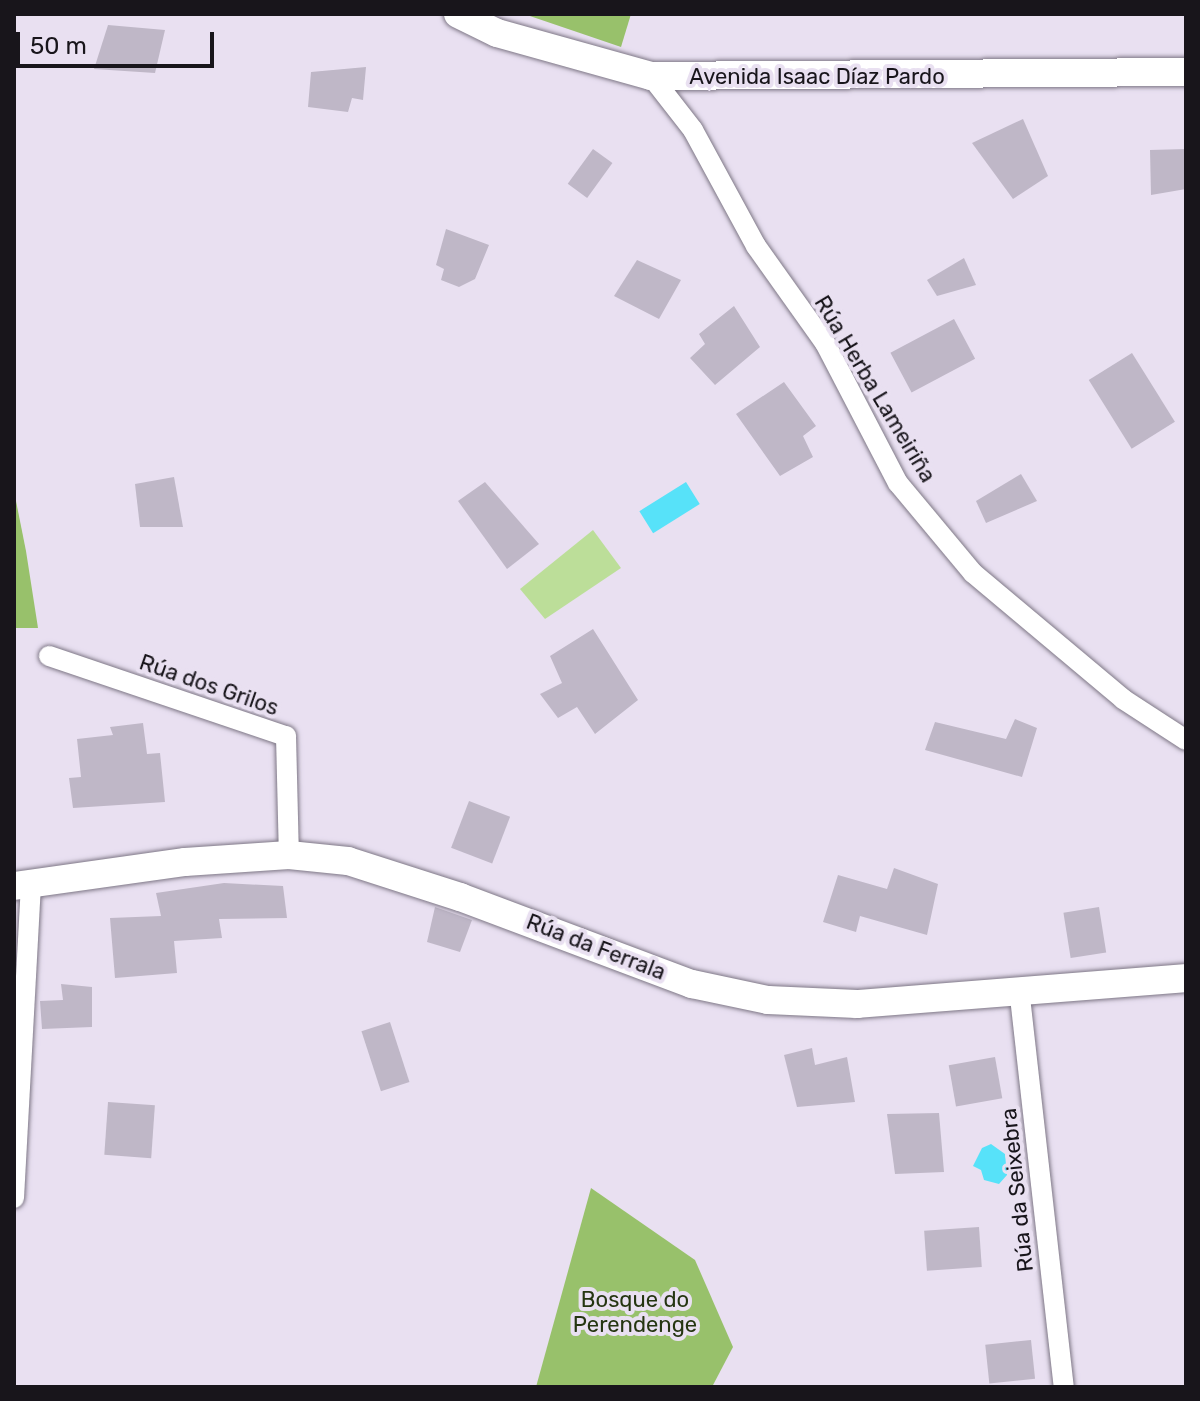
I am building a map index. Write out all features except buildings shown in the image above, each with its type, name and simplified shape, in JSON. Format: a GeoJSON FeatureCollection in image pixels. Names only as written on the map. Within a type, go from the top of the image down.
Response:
{"type":"FeatureCollection","features":[{"type":"Feature","properties":{"kind":"street","name":"Avenida Isaac Díaz Pardo"},"geometry":{"type":"LineString","coordinates":[[458,14],[497,33],[651,76],[1186,72]]}},
{"type":"Feature","properties":{"kind":"street","name":"Rúa Herba Lameiriña"},"geometry":{"type":"LineString","coordinates":[[651,76],[693,130],[756,246],[825,343],[898,483],[973,573],[1123,699],[1186,740]]}},
{"type":"Feature","properties":{"kind":"street","name":"Rúa dos Grilos"},"geometry":{"type":"LineString","coordinates":[[49,656],[286,736],[289,855]]}},
{"type":"Feature","properties":{"kind":"street","name":"Rúa da Ferrala"},"geometry":{"type":"LineString","coordinates":[[23,885],[185,862],[289,855],[348,861],[460,897],[692,984],[768,1000],[857,1004],[1019,988],[1186,978]]}},
{"type":"Feature","properties":{"kind":"street"},"geometry":{"type":"LineString","coordinates":[[14,1198],[23,885]]}},
{"type":"Feature","properties":{"kind":"street","name":"Rúa da Seixebra"},"geometry":{"type":"LineString","coordinates":[[1019,988],[1064,1387]]}},
{"type":"Feature","properties":{"kind":"green space"},"geometry":{"type":"Polygon","coordinates":[[[524,14],[631,14],[621,47],[524,14]]]}},
{"type":"Feature","properties":{"kind":"green space"},"geometry":{"type":"Polygon","coordinates":[[[14,491],[26,551],[38,628],[14,628],[14,491]]]}},
{"type":"Feature","properties":{"kind":"green space"},"geometry":{"type":"Polygon","coordinates":[[[593,530],[621,568],[545,619],[520,589],[593,530]]]}},
{"type":"Feature","properties":{"kind":"green space","name":"Bosque do Perendenge"},"geometry":{"type":"Polygon","coordinates":[[[591,1188],[695,1260],[733,1347],[712,1387],[536,1387],[591,1188]]]}},
{"type":"Feature","properties":{"kind":"water"},"geometry":{"type":"Polygon","coordinates":[[[686,482],[700,504],[653,533],[639,511],[686,482]]]}},
{"type":"Feature","properties":{"kind":"water"},"geometry":{"type":"Polygon","coordinates":[[[991,1144],[1005,1154],[1007,1175],[999,1184],[984,1180],[981,1170],[973,1166],[982,1148],[991,1144]]]}}]}
